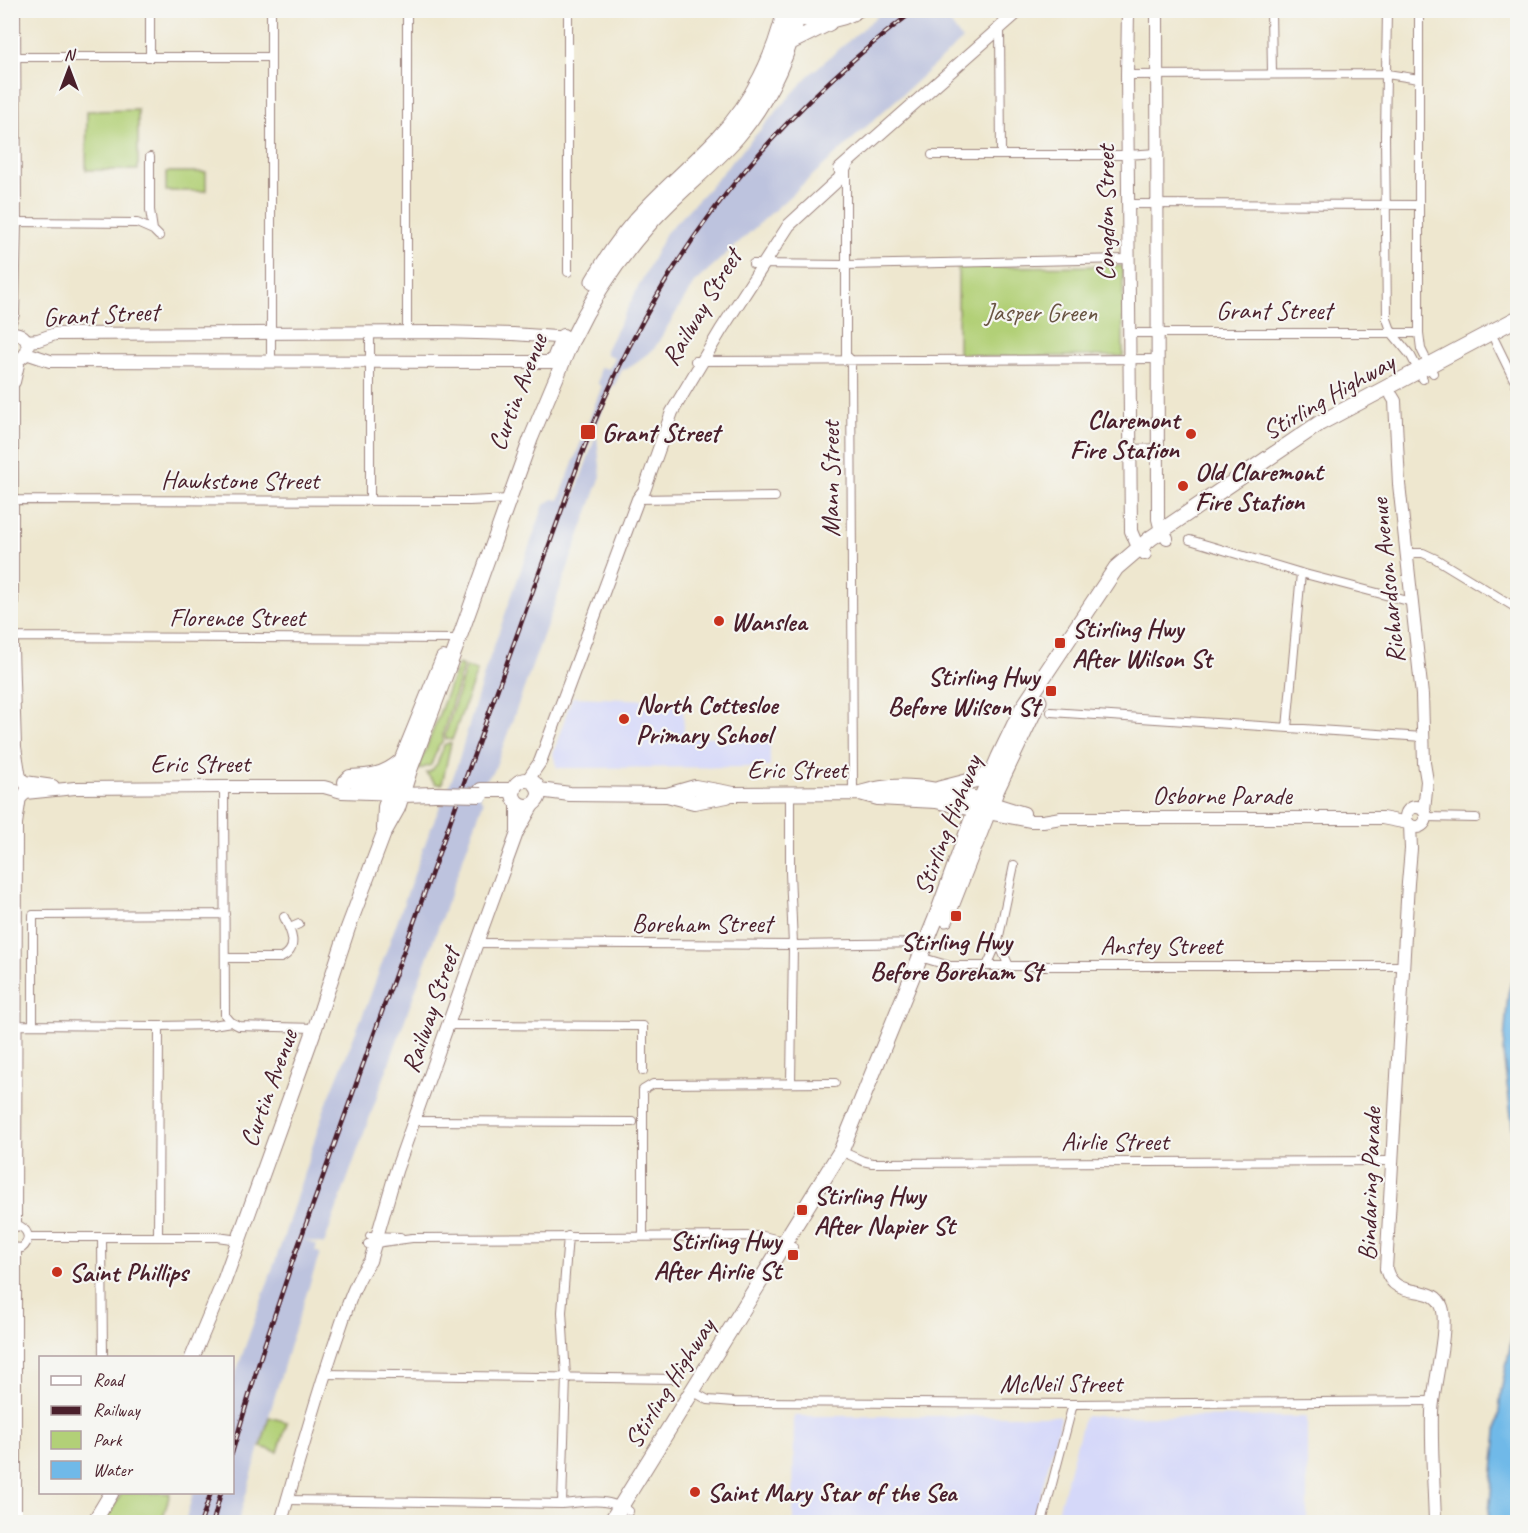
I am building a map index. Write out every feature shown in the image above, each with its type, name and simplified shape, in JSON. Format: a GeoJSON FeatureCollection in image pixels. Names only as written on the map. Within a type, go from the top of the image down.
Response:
{"type":"FeatureCollection","features":[{"type":"Feature","properties":{"kind":"highway","name":"Curtin Avenue"},"geometry":{"type":"LineString","coordinates":[[568,337],[609,272],[650,223],[736,138],[754,113],[782,66],[791,42],[791,14]]}},
{"type":"Feature","properties":{"kind":"highway","name":"Curtin Avenue"},"geometry":{"type":"LineString","coordinates":[[568,337],[604,262],[646,209],[722,135],[747,100],[791,14]]}},
{"type":"Feature","properties":{"kind":"highway"},"geometry":{"type":"LineString","coordinates":[[791,42],[829,23]]}},
{"type":"Feature","properties":{"kind":"highway","name":"Stirling Highway"},"geometry":{"type":"LineString","coordinates":[[1165,535],[1318,436],[1392,396],[1426,372],[1518,318]]}},
{"type":"Feature","properties":{"kind":"highway","name":"Stirling Highway"},"geometry":{"type":"LineString","coordinates":[[984,807],[993,771],[1022,709],[1116,568],[1320,423],[1518,329]]}},
{"type":"Feature","properties":{"kind":"highway","name":"Stirling Highway"},"geometry":{"type":"LineString","coordinates":[[611,1522],[624,1513],[846,1153],[923,951],[984,807],[1037,703],[1142,551]]}},
{"type":"Feature","properties":{"kind":"highway"},"geometry":{"type":"LineString","coordinates":[[939,789],[972,781],[993,771]]}},
{"type":"Feature","properties":{"kind":"main road","name":"Curtin Avenue"},"geometry":{"type":"LineString","coordinates":[[397,789],[568,337]]}},
{"type":"Feature","properties":{"kind":"main road","name":"Curtin Avenue"},"geometry":{"type":"LineString","coordinates":[[193,1356],[239,1240],[315,1028],[348,928],[384,833],[398,808],[397,789],[401,761],[455,639]]}},
{"type":"Feature","properties":{"kind":"main road"},"geometry":{"type":"LineString","coordinates":[[345,782],[350,777],[383,773],[401,761]]}},
{"type":"Feature","properties":{"kind":"main road"},"geometry":{"type":"LineString","coordinates":[[515,796],[518,784],[535,792]]}},
{"type":"Feature","properties":{"kind":"main road","name":"Eric Street"},"geometry":{"type":"LineString","coordinates":[[397,789],[481,792],[515,796],[524,806],[535,792],[667,795],[695,787],[734,794],[857,793],[878,798],[936,801],[984,807]]}},
{"type":"Feature","properties":{"kind":"main road","name":"Eric Street"},"geometry":{"type":"LineString","coordinates":[[857,793],[878,787],[939,789],[984,807]]}},
{"type":"Feature","properties":{"kind":"main road"},"geometry":{"type":"LineString","coordinates":[[94,1522],[111,1494]]}},
{"type":"Feature","properties":{"kind":"street"},"geometry":{"type":"LineString","coordinates":[[14,10],[15,222],[12,318],[19,347],[12,376],[14,637],[12,649],[18,789],[13,999],[18,1024],[13,1152],[14,1227],[26,1230],[28,1237],[24,1246],[14,1248],[14,1512],[17,1522]]}},
{"type":"Feature","properties":{"kind":"street"},"geometry":{"type":"LineString","coordinates":[[150,10],[150,56]]}},
{"type":"Feature","properties":{"kind":"street"},"geometry":{"type":"LineString","coordinates":[[271,10],[271,362]]}},
{"type":"Feature","properties":{"kind":"street"},"geometry":{"type":"LineString","coordinates":[[407,10],[407,332]]}},
{"type":"Feature","properties":{"kind":"street"},"geometry":{"type":"LineString","coordinates":[[568,10],[568,272]]}},
{"type":"Feature","properties":{"kind":"street"},"geometry":{"type":"LineString","coordinates":[[791,14],[829,23],[860,10]]}},
{"type":"Feature","properties":{"kind":"street","name":"Railway Street"},"geometry":{"type":"LineString","coordinates":[[281,1522],[324,1374],[345,1312],[362,1271],[370,1261],[373,1240],[414,1121],[517,833],[535,792],[540,762],[638,499],[636,488],[665,412],[699,361],[783,221],[834,173],[846,166],[1020,10]]}},
{"type":"Feature","properties":{"kind":"street","name":"Congdon Street"},"geometry":{"type":"LineString","coordinates":[[1128,10],[1128,333],[1131,531],[1142,551]]}},
{"type":"Feature","properties":{"kind":"street","name":"Congdon Street"},"geometry":{"type":"LineString","coordinates":[[1156,10],[1158,519],[1165,535]]}},
{"type":"Feature","properties":{"kind":"street"},"geometry":{"type":"LineString","coordinates":[[1271,10],[1272,74]]}},
{"type":"Feature","properties":{"kind":"street"},"geometry":{"type":"LineString","coordinates":[[1387,10],[1387,319],[1392,333],[1426,372]]}},
{"type":"Feature","properties":{"kind":"street"},"geometry":{"type":"LineString","coordinates":[[1419,10],[1419,333],[1426,372]]}},
{"type":"Feature","properties":{"kind":"street"},"geometry":{"type":"LineString","coordinates":[[1000,29],[1001,154]]}},
{"type":"Feature","properties":{"kind":"street"},"geometry":{"type":"LineString","coordinates":[[14,57],[271,57]]}},
{"type":"Feature","properties":{"kind":"street"},"geometry":{"type":"LineString","coordinates":[[1127,75],[1387,74],[1419,79]]}},
{"type":"Feature","properties":{"kind":"street"},"geometry":{"type":"LineString","coordinates":[[932,154],[1128,155],[1157,153]]}},
{"type":"Feature","properties":{"kind":"street"},"geometry":{"type":"LineString","coordinates":[[15,222],[137,223],[156,233],[150,210],[150,157]]}},
{"type":"Feature","properties":{"kind":"street","name":"Mann Street"},"geometry":{"type":"LineString","coordinates":[[846,166],[846,356],[851,360],[857,793]]}},
{"type":"Feature","properties":{"kind":"street"},"geometry":{"type":"LineString","coordinates":[[1128,204],[1419,205]]}},
{"type":"Feature","properties":{"kind":"street"},"geometry":{"type":"LineString","coordinates":[[758,264],[846,265],[1128,259]]}},
{"type":"Feature","properties":{"kind":"street"},"geometry":{"type":"LineString","coordinates":[[370,332],[370,501]]}},
{"type":"Feature","properties":{"kind":"street","name":"Grant Street"},"geometry":{"type":"LineString","coordinates":[[19,347],[55,334],[407,332],[568,337]]}},
{"type":"Feature","properties":{"kind":"street","name":"Grant Street"},"geometry":{"type":"LineString","coordinates":[[1128,333],[1419,333]]}},
{"type":"Feature","properties":{"kind":"street"},"geometry":{"type":"LineString","coordinates":[[1494,341],[1518,388]]}},
{"type":"Feature","properties":{"kind":"street","name":"Grant Street"},"geometry":{"type":"LineString","coordinates":[[19,347],[50,361],[558,362]]}},
{"type":"Feature","properties":{"kind":"street"},"geometry":{"type":"LineString","coordinates":[[699,361],[1158,358]]}},
{"type":"Feature","properties":{"kind":"street","name":"Richardson Avenue"},"geometry":{"type":"LineString","coordinates":[[1392,396],[1395,401],[1399,484],[1422,695],[1424,763],[1416,817]]}},
{"type":"Feature","properties":{"kind":"street"},"geometry":{"type":"LineString","coordinates":[[1129,451],[1159,450]]}},
{"type":"Feature","properties":{"kind":"street"},"geometry":{"type":"LineString","coordinates":[[638,499],[775,497]]}},
{"type":"Feature","properties":{"kind":"street","name":"Hawkstone Street"},"geometry":{"type":"LineString","coordinates":[[12,500],[505,502]]}},
{"type":"Feature","properties":{"kind":"street"},"geometry":{"type":"LineString","coordinates":[[1190,540],[1301,573],[1412,602]]}},
{"type":"Feature","properties":{"kind":"street"},"geometry":{"type":"LineString","coordinates":[[1406,553],[1423,553],[1436,559],[1518,609]]}},
{"type":"Feature","properties":{"kind":"street"},"geometry":{"type":"LineString","coordinates":[[1287,728],[1301,573]]}},
{"type":"Feature","properties":{"kind":"street","name":"Florence Street"},"geometry":{"type":"LineString","coordinates":[[14,637],[455,639]]}},
{"type":"Feature","properties":{"kind":"street"},"geometry":{"type":"LineString","coordinates":[[1052,712],[1423,737]]}},
{"type":"Feature","properties":{"kind":"street"},"geometry":{"type":"LineString","coordinates":[[10,772],[17,747]]}},
{"type":"Feature","properties":{"kind":"street","name":"Eric Street"},"geometry":{"type":"LineString","coordinates":[[18,789],[324,787],[345,782],[397,789]]}},
{"type":"Feature","properties":{"kind":"street"},"geometry":{"type":"LineString","coordinates":[[18,1024],[159,1026],[225,1024],[228,1019],[224,786]]}},
{"type":"Feature","properties":{"kind":"street","name":"Eric Street"},"geometry":{"type":"LineString","coordinates":[[324,787],[342,792],[397,789]]}},
{"type":"Feature","properties":{"kind":"street"},"geometry":{"type":"LineString","coordinates":[[790,793],[790,872],[794,945],[791,1083]]}},
{"type":"Feature","properties":{"kind":"street","name":"Railway Street"},"geometry":{"type":"LineString","coordinates":[[515,796],[517,833]]}},
{"type":"Feature","properties":{"kind":"street","name":"Osborne Parade"},"geometry":{"type":"LineString","coordinates":[[984,807],[1043,821],[1061,818],[1476,818]]}},
{"type":"Feature","properties":{"kind":"street","name":"Bindaring Parade"},"geometry":{"type":"LineString","coordinates":[[1416,817],[1408,883],[1386,1269],[1395,1286],[1431,1295],[1442,1306],[1442,1337],[1433,1401],[1435,1522]]}},
{"type":"Feature","properties":{"kind":"street"},"geometry":{"type":"LineString","coordinates":[[987,966],[998,941],[1014,865]]}},
{"type":"Feature","properties":{"kind":"street"},"geometry":{"type":"LineString","coordinates":[[33,1025],[33,915],[225,914]]}},
{"type":"Feature","properties":{"kind":"street"},"geometry":{"type":"LineString","coordinates":[[226,958],[281,958],[289,952],[293,935],[284,916]]}},
{"type":"Feature","properties":{"kind":"street"},"geometry":{"type":"LineString","coordinates":[[290,928],[299,924]]}},
{"type":"Feature","properties":{"kind":"street"},"geometry":{"type":"LineString","coordinates":[[998,941],[1009,966]]}},
{"type":"Feature","properties":{"kind":"street","name":"Boreham Street"},"geometry":{"type":"LineString","coordinates":[[477,943],[794,945],[923,951]]}},
{"type":"Feature","properties":{"kind":"street","name":"Anstey Street"},"geometry":{"type":"LineString","coordinates":[[923,951],[950,966],[1404,966]]}},
{"type":"Feature","properties":{"kind":"street"},"geometry":{"type":"LineString","coordinates":[[228,1019],[239,1026],[315,1028]]}},
{"type":"Feature","properties":{"kind":"street"},"geometry":{"type":"LineString","coordinates":[[449,1025],[643,1026],[643,1071]]}},
{"type":"Feature","properties":{"kind":"street"},"geometry":{"type":"LineString","coordinates":[[158,1237],[159,1026]]}},
{"type":"Feature","properties":{"kind":"street"},"geometry":{"type":"LineString","coordinates":[[643,1236],[643,1090],[653,1084],[835,1083]]}},
{"type":"Feature","properties":{"kind":"street"},"geometry":{"type":"LineString","coordinates":[[414,1121],[633,1122]]}},
{"type":"Feature","properties":{"kind":"street","name":"Airlie Street"},"geometry":{"type":"LineString","coordinates":[[846,1153],[863,1161],[880,1163],[1391,1161]]}},
{"type":"Feature","properties":{"kind":"street"},"geometry":{"type":"LineString","coordinates":[[562,1503],[566,1377],[562,1312],[568,1236]]}},
{"type":"Feature","properties":{"kind":"street"},"geometry":{"type":"LineString","coordinates":[[373,1240],[568,1236],[763,1236],[789,1245]]}},
{"type":"Feature","properties":{"kind":"street"},"geometry":{"type":"LineString","coordinates":[[28,1237],[217,1237],[239,1240]]}},
{"type":"Feature","properties":{"kind":"street"},"geometry":{"type":"LineString","coordinates":[[102,1237],[103,1356]]}},
{"type":"Feature","properties":{"kind":"street"},"geometry":{"type":"LineString","coordinates":[[324,1374],[677,1379]]}},
{"type":"Feature","properties":{"kind":"street","name":"McNeil Street"},"geometry":{"type":"LineString","coordinates":[[696,1393],[708,1400],[724,1402],[1073,1404],[1433,1401]]}},
{"type":"Feature","properties":{"kind":"street"},"geometry":{"type":"LineString","coordinates":[[1042,1522],[1073,1404]]}},
{"type":"Feature","properties":{"kind":"street"},"geometry":{"type":"LineString","coordinates":[[287,1500],[562,1503],[607,1501],[624,1513]]}},
{"type":"Feature","properties":{"kind":"shaded area"},"geometry":{"type":"Polygon","coordinates":[[[883,11],[942,11],[962,40],[694,283],[654,349],[627,369],[622,370],[612,386],[566,503],[571,505],[597,437],[601,476],[494,771],[482,784],[480,797],[483,803],[324,1244],[304,1240],[317,1245],[315,1251],[320,1253],[291,1341],[238,1522],[185,1522],[193,1494],[234,1494],[234,1378],[283,1239],[324,1110],[368,1002],[430,830],[455,772],[485,671],[544,505],[553,499],[559,500],[602,386],[598,384],[600,367],[609,369],[613,362],[614,357],[606,354],[606,350],[666,233],[808,76],[883,11]]]}},
{"type":"Feature","properties":{"kind":"shaded area","name":"North Cottesloe Primary School"},"geometry":{"type":"Polygon","coordinates":[[[572,697],[683,701],[684,737],[770,736],[770,767],[557,768],[553,754],[572,697]]]}},
{"type":"Feature","properties":{"kind":"shaded area"},"geometry":{"type":"Polygon","coordinates":[[[794,1416],[1060,1416],[1061,1418],[1033,1522],[793,1522],[794,1416]]]}},
{"type":"Feature","properties":{"kind":"shaded area"},"geometry":{"type":"Polygon","coordinates":[[[1087,1416],[1307,1417],[1307,1522],[1055,1522],[1084,1418],[1087,1416]]]}},
{"type":"Feature","properties":{"kind":"green space"},"geometry":{"type":"Polygon","coordinates":[[[138,110],[138,170],[86,170],[87,111],[138,110]]]}},
{"type":"Feature","properties":{"kind":"green space"},"geometry":{"type":"Polygon","coordinates":[[[166,172],[206,172],[206,191],[166,191],[166,172]]]}},
{"type":"Feature","properties":{"kind":"green space","name":"Jasper Green"},"geometry":{"type":"Polygon","coordinates":[[[1123,266],[1123,356],[958,357],[958,267],[1123,266]]]}},
{"type":"Feature","properties":{"kind":"green space"},"geometry":{"type":"Polygon","coordinates":[[[458,664],[463,666],[443,733],[443,741],[431,765],[418,770],[458,664]]]}},
{"type":"Feature","properties":{"kind":"green space"},"geometry":{"type":"Polygon","coordinates":[[[466,667],[477,671],[452,740],[446,739],[445,735],[466,667]]]}},
{"type":"Feature","properties":{"kind":"green space"},"geometry":{"type":"Polygon","coordinates":[[[451,743],[442,784],[436,784],[426,773],[437,764],[444,745],[451,743]]]}},
{"type":"Feature","properties":{"kind":"green space"},"geometry":{"type":"Polygon","coordinates":[[[269,1417],[287,1422],[278,1452],[261,1447],[269,1417]]]}},
{"type":"Feature","properties":{"kind":"green space"},"geometry":{"type":"Polygon","coordinates":[[[121,1494],[170,1494],[162,1522],[104,1522],[121,1494]]]}},
{"type":"Feature","properties":{"kind":"water"},"geometry":{"type":"Polygon","coordinates":[[[1517,962],[1517,1162],[1503,1053],[1508,994],[1517,962]]]}},
{"type":"Feature","properties":{"kind":"water"},"geometry":{"type":"Polygon","coordinates":[[[1517,1313],[1517,1522],[1488,1522],[1501,1391],[1517,1313]]]}},
{"type":"Feature","properties":{"kind":"railway"},"geometry":{"type":"LineString","coordinates":[[234,1446],[292,1263],[581,456],[609,389],[640,325],[676,265],[715,208],[758,155],[806,104],[858,56],[915,10]]}},
{"type":"Feature","properties":{"kind":"railway"},"geometry":{"type":"LineString","coordinates":[[201,1522],[210,1494]]}},
{"type":"Feature","properties":{"kind":"railway"},"geometry":{"type":"LineString","coordinates":[[213,1522],[220,1494]]}},
{"type":"Feature","properties":{"kind":"place","name":"Grant Street"},"geometry":{"type":"Point","coordinates":[588,432]}},
{"type":"Feature","properties":{"kind":"place","name":"Claremont Fire Station"},"geometry":{"type":"Point","coordinates":[1191,434]}},
{"type":"Feature","properties":{"kind":"place","name":"Old Claremont Fire Station"},"geometry":{"type":"Point","coordinates":[1183,486]}},
{"type":"Feature","properties":{"kind":"place","name":"Wanslea"},"geometry":{"type":"Point","coordinates":[719,621]}},
{"type":"Feature","properties":{"kind":"place","name":"Stirling Hwy After Wilson St"},"geometry":{"type":"Point","coordinates":[1060,643]}},
{"type":"Feature","properties":{"kind":"place","name":"Stirling Hwy Before Wilson St"},"geometry":{"type":"Point","coordinates":[1051,691]}},
{"type":"Feature","properties":{"kind":"place","name":"North Cottesloe Primary School"},"geometry":{"type":"Point","coordinates":[624,719]}},
{"type":"Feature","properties":{"kind":"place","name":"Stirling Hwy Before Boreham St"},"geometry":{"type":"Point","coordinates":[956,916]}},
{"type":"Feature","properties":{"kind":"place","name":"Stirling Hwy After Napier St"},"geometry":{"type":"Point","coordinates":[802,1210]}},
{"type":"Feature","properties":{"kind":"place","name":"Stirling Hwy After Airlie St"},"geometry":{"type":"Point","coordinates":[793,1255]}},
{"type":"Feature","properties":{"kind":"place","name":"Saint Phillips"},"geometry":{"type":"Point","coordinates":[57,1272]}},
{"type":"Feature","properties":{"kind":"place","name":"Saint Mary Star of the Sea"},"geometry":{"type":"Point","coordinates":[695,1492]}}]}
